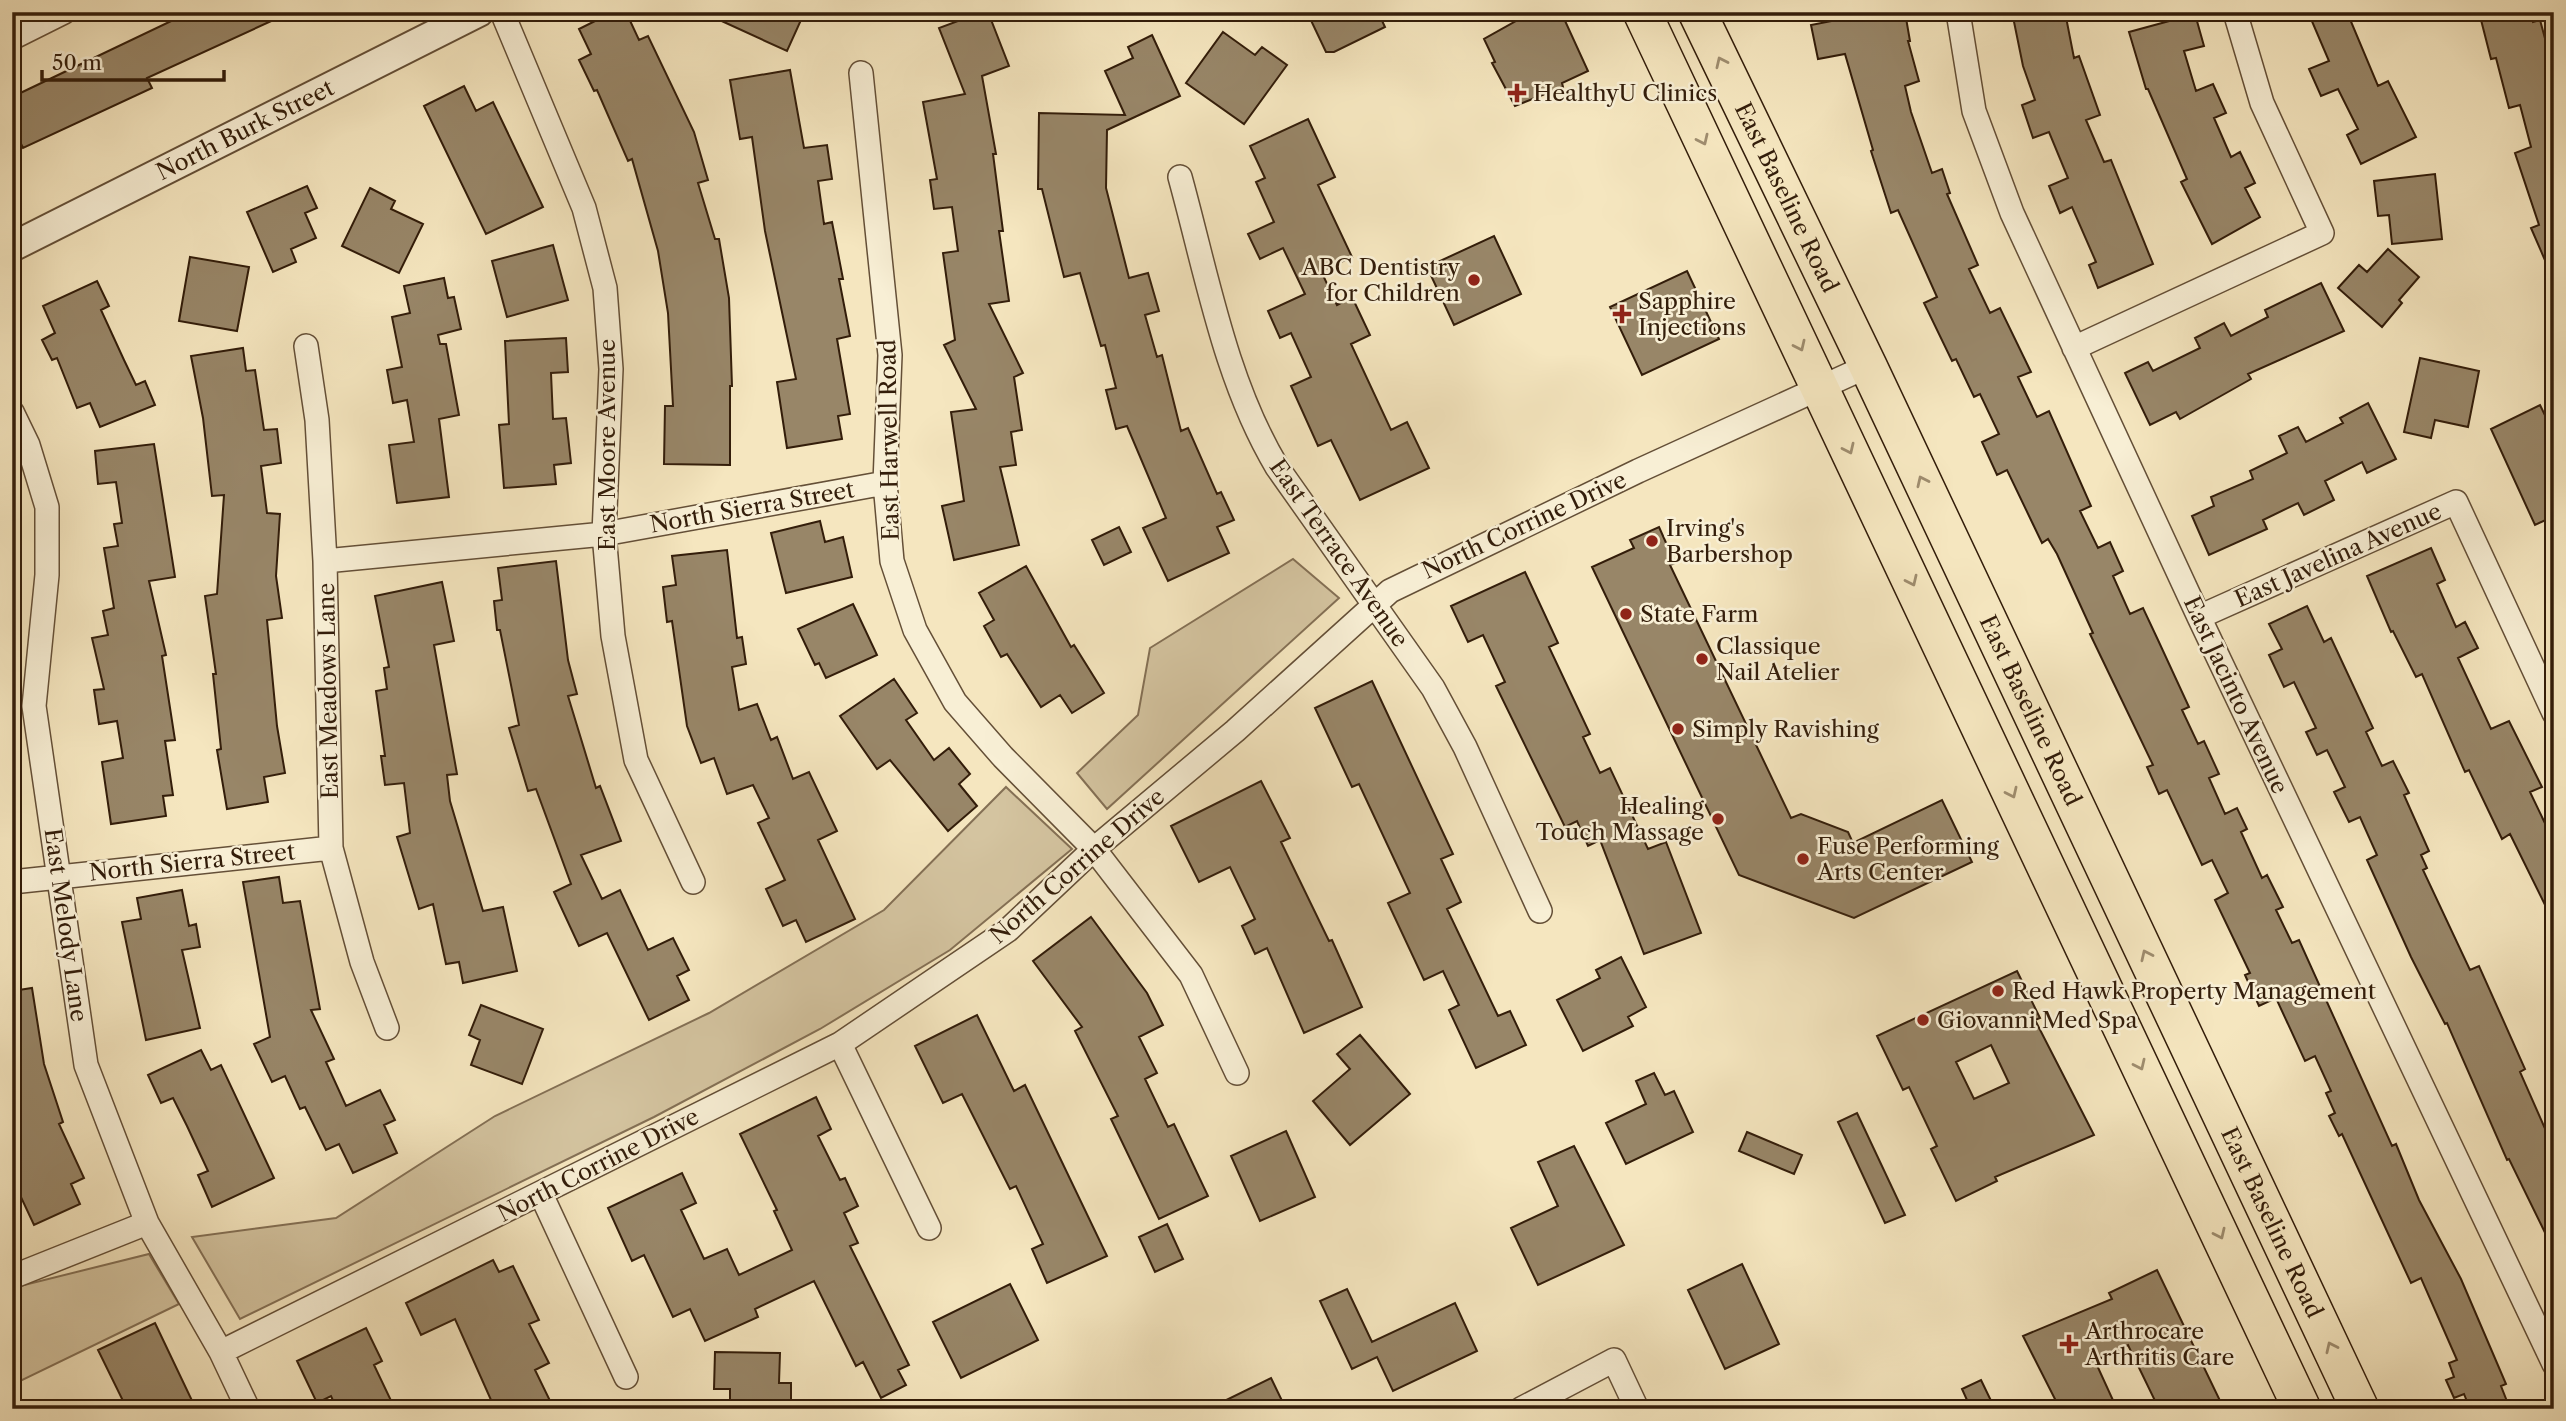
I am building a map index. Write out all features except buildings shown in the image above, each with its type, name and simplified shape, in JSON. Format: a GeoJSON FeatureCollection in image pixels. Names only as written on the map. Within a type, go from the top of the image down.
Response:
{"type":"FeatureCollection","features":[{"type":"Feature","properties":{"kind":"main road"},"geometry":{"type":"LineString","coordinates":[[1642,12],[2302,1409]]}},
{"type":"Feature","properties":{"kind":"main road","name":"East Baseline Road"},"geometry":{"type":"LineString","coordinates":[[1697,12],[1868,366],[2360,1409]]}},
{"type":"Feature","properties":{"kind":"street"},"geometry":{"type":"LineString","coordinates":[[12,38],[64,12]]}},
{"type":"Feature","properties":{"kind":"street","name":"North Burk Street"},"geometry":{"type":"LineString","coordinates":[[12,247],[479,12]]}},
{"type":"Feature","properties":{"kind":"street","name":"East Moore Avenue"},"geometry":{"type":"LineString","coordinates":[[502,12],[584,208],[605,288],[611,369],[604,534],[614,636],[636,760],[693,882]]}},
{"type":"Feature","properties":{"kind":"street","name":"East Jacinto Avenue"},"geometry":{"type":"LineString","coordinates":[[1958,12],[1974,111],[2012,213],[2199,617],[2554,1364]]}},
{"type":"Feature","properties":{"kind":"street"},"geometry":{"type":"LineString","coordinates":[[2074,348],[2322,233],[2262,103],[2235,12]]}},
{"type":"Feature","properties":{"kind":"street","name":"East Harwell Road"},"geometry":{"type":"LineString","coordinates":[[861,73],[890,355],[885,483],[892,561],[915,630],[955,702],[1003,757],[1094,849],[1191,975],[1237,1073]]}},
{"type":"Feature","properties":{"kind":"street","name":"East Terrace Avenue"},"geometry":{"type":"LineString","coordinates":[[1180,177],[1237,386],[1256,431],[1277,467],[1433,688],[1465,747],[1540,911]]}},
{"type":"Feature","properties":{"kind":"street","name":"East Meadows Lane"},"geometry":{"type":"LineString","coordinates":[[306,346],[317,420],[326,561],[331,848],[362,962],[387,1028]]}},
{"type":"Feature","properties":{"kind":"street","name":"North Corrine Drive"},"geometry":{"type":"LineString","coordinates":[[221,1352],[840,1044],[1008,930],[1094,849],[1235,731],[1374,602],[1424,573],[1868,366]]}},
{"type":"Feature","properties":{"kind":"street","name":"East Melody Lane"},"geometry":{"type":"LineString","coordinates":[[12,412],[28,445],[47,507],[47,575],[34,706],[86,1065],[147,1223],[221,1352],[248,1409]]}},
{"type":"Feature","properties":{"kind":"street","name":"North Sierra Street"},"geometry":{"type":"LineString","coordinates":[[326,561],[604,534],[885,483]]}},
{"type":"Feature","properties":{"kind":"street","name":"East Javelina Avenue"},"geometry":{"type":"LineString","coordinates":[[2199,617],[2456,502],[2554,713]]}},
{"type":"Feature","properties":{"kind":"street","name":"North Sierra Street"},"geometry":{"type":"LineString","coordinates":[[12,881],[331,848]]}},
{"type":"Feature","properties":{"kind":"street"},"geometry":{"type":"LineString","coordinates":[[840,1044],[929,1228]]}},
{"type":"Feature","properties":{"kind":"street"},"geometry":{"type":"LineString","coordinates":[[541,1194],[626,1377]]}},
{"type":"Feature","properties":{"kind":"street"},"geometry":{"type":"LineString","coordinates":[[12,1277],[147,1223]]}},
{"type":"Feature","properties":{"kind":"street"},"geometry":{"type":"LineString","coordinates":[[1521,1409],[1614,1360],[1637,1409]]}},
{"type":"Feature","properties":{"kind":"shaded area"},"geometry":{"type":"Polygon","coordinates":[[[1293,559],[1339,598],[1107,809],[1077,773],[1138,715],[1150,648],[1293,559]]]}},
{"type":"Feature","properties":{"kind":"shaded area"},"geometry":{"type":"Polygon","coordinates":[[[1006,787],[1072,849],[950,950],[820,1029],[654,1117],[240,1319],[192,1237],[336,1218],[495,1116],[709,1013],[884,910],[1006,787]]]}},
{"type":"Feature","properties":{"kind":"shaded area"},"geometry":{"type":"Polygon","coordinates":[[[149,1254],[179,1304],[12,1385],[12,1288],[149,1254]]]}},
{"type":"Feature","properties":{"kind":"place","name":"HealthyU Clinics"},"geometry":{"type":"Point","coordinates":[1517,93]}},
{"type":"Feature","properties":{"kind":"place","name":"ABC Dentistry for Children"},"geometry":{"type":"Point","coordinates":[1474,280]}},
{"type":"Feature","properties":{"kind":"place","name":"Sapphire Injections"},"geometry":{"type":"Point","coordinates":[1622,314]}},
{"type":"Feature","properties":{"kind":"place","name":"Irving's Barbershop"},"geometry":{"type":"Point","coordinates":[1652,541]}},
{"type":"Feature","properties":{"kind":"place","name":"State Farm"},"geometry":{"type":"Point","coordinates":[1626,614]}},
{"type":"Feature","properties":{"kind":"place","name":"Classique Nail Atelier"},"geometry":{"type":"Point","coordinates":[1702,659]}},
{"type":"Feature","properties":{"kind":"place","name":"Simply Ravishing"},"geometry":{"type":"Point","coordinates":[1678,729]}},
{"type":"Feature","properties":{"kind":"place","name":"Healing Touch Massage"},"geometry":{"type":"Point","coordinates":[1718,819]}},
{"type":"Feature","properties":{"kind":"place","name":"Fuse Performing Arts Center"},"geometry":{"type":"Point","coordinates":[1803,859]}},
{"type":"Feature","properties":{"kind":"place","name":"Red Hawk Property Management"},"geometry":{"type":"Point","coordinates":[1998,991]}},
{"type":"Feature","properties":{"kind":"place","name":"Giovanni Med Spa"},"geometry":{"type":"Point","coordinates":[1923,1020]}},
{"type":"Feature","properties":{"kind":"place","name":"Arthrocare Arthritis Care"},"geometry":{"type":"Point","coordinates":[2069,1344]}}]}
